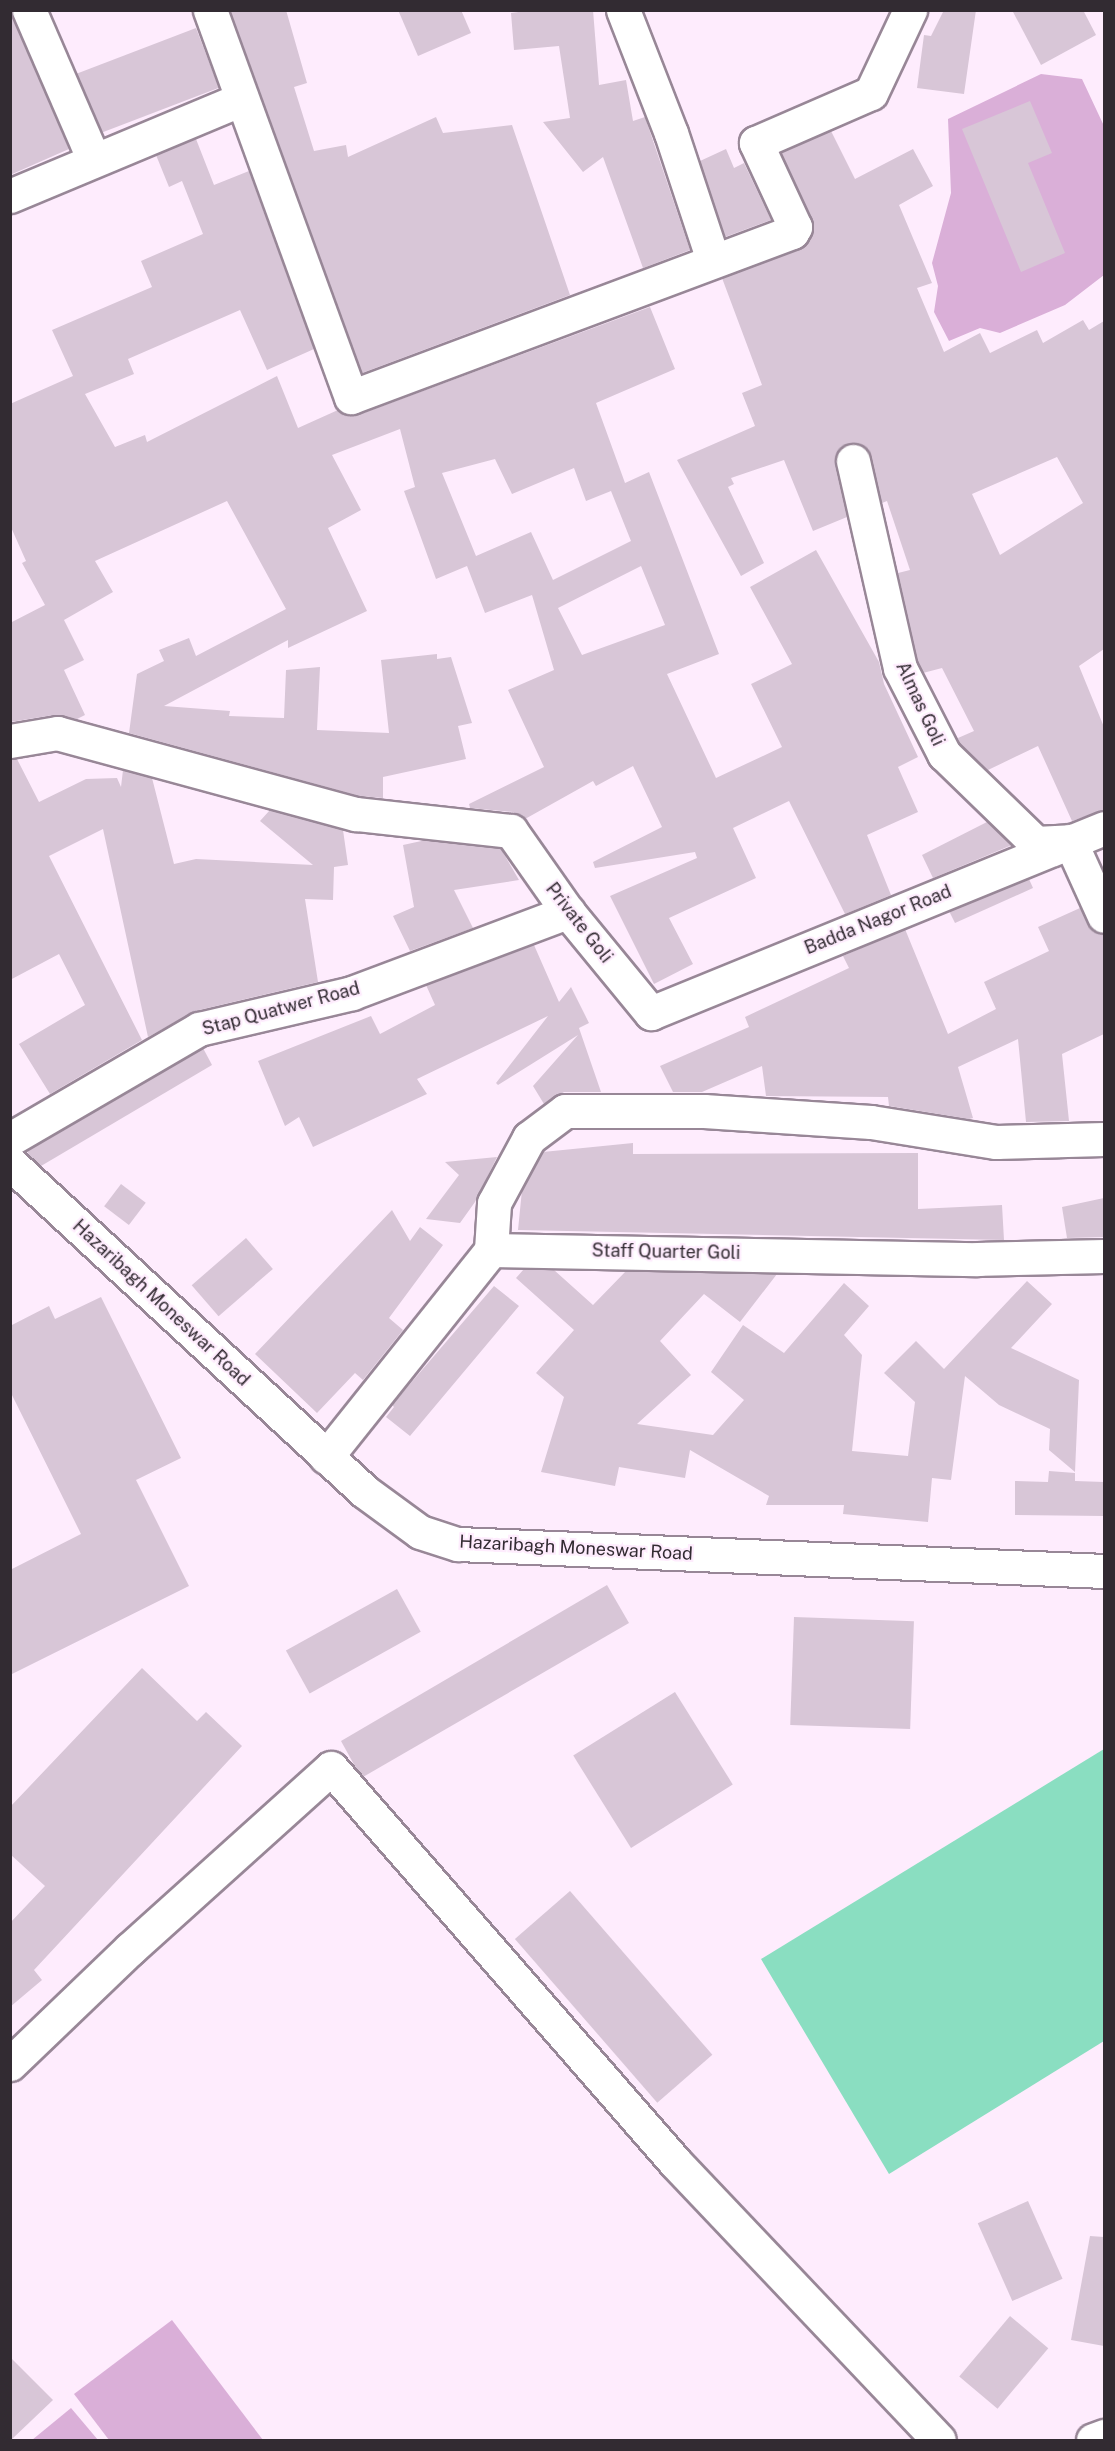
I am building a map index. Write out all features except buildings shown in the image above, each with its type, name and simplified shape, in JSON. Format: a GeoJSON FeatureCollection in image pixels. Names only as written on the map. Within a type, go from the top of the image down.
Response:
{"type":"FeatureCollection","features":[{"type":"Feature","properties":{"kind":"street"},"geometry":{"type":"LineString","coordinates":[[29,10],[94,160]]}},
{"type":"Feature","properties":{"kind":"street"},"geometry":{"type":"LineString","coordinates":[[210,10],[351,397],[795,229],[756,143],[871,93],[910,10]]}},
{"type":"Feature","properties":{"kind":"street"},"geometry":{"type":"LineString","coordinates":[[623,10],[671,133],[713,260]]}},
{"type":"Feature","properties":{"kind":"street"},"geometry":{"type":"LineString","coordinates":[[10,196],[242,99]]}},
{"type":"Feature","properties":{"kind":"street","name":"Almas Goli"},"geometry":{"type":"LineString","coordinates":[[853,461],[900,668],[944,754],[1036,843],[1070,841]]}},
{"type":"Feature","properties":{"kind":"street","name":"Private Goli"},"geometry":{"type":"LineString","coordinates":[[10,741],[57,733],[356,814],[511,831],[568,912],[651,1013]]}},
{"type":"Feature","properties":{"kind":"street","name":"Badda Nagor Road"},"geometry":{"type":"LineString","coordinates":[[651,1013],[1104,828]]}},
{"type":"Feature","properties":{"kind":"street"},"geometry":{"type":"LineString","coordinates":[[1070,841],[1104,916]]}},
{"type":"Feature","properties":{"kind":"street","name":"Stap Quatwer Road"},"geometry":{"type":"LineString","coordinates":[[10,1139],[199,1029],[352,993],[568,912]]}},
{"type":"Feature","properties":{"kind":"street"},"geometry":{"type":"LineString","coordinates":[[326,1457],[491,1250],[494,1203],[529,1138],[565,1111],[704,1110],[871,1122],[996,1142],[1104,1139]]}},
{"type":"Feature","properties":{"kind":"street","name":"Hazaribagh Moneswar Road"},"geometry":{"type":"LineString","coordinates":[[10,1163],[326,1457],[364,1491],[420,1532],[458,1544],[1104,1571]]}},
{"type":"Feature","properties":{"kind":"street","name":"Staff Quarter Goli"},"geometry":{"type":"LineString","coordinates":[[491,1250],[989,1259],[1104,1256]]}},
{"type":"Feature","properties":{"kind":"street"},"geometry":{"type":"LineString","coordinates":[[10,2064],[130,1949],[331,1768],[675,2162],[939,2440]]}},
{"type":"Feature","properties":{"kind":"street"},"geometry":{"type":"LineString","coordinates":[[1093,2440],[1104,2436]]}},
{"type":"Feature","properties":{"kind":"shaded area"},"geometry":{"type":"Polygon","coordinates":[[[1041,74],[1082,79],[1104,126],[1104,275],[1065,305],[1000,333],[980,328],[949,341],[934,312],[938,286],[932,263],[951,193],[948,119],[1041,74]]]}},
{"type":"Feature","properties":{"kind":"shaded area"},"geometry":{"type":"Polygon","coordinates":[[[1104,1749],[1104,2041],[889,2174],[761,1959],[1104,1749]]]}},
{"type":"Feature","properties":{"kind":"shaded area"},"geometry":{"type":"Polygon","coordinates":[[[172,2320],[263,2440],[109,2440],[74,2394],[172,2320]]]}},
{"type":"Feature","properties":{"kind":"shaded area"},"geometry":{"type":"Polygon","coordinates":[[[71,2408],[98,2440],[32,2440],[71,2408]]]}}]}
